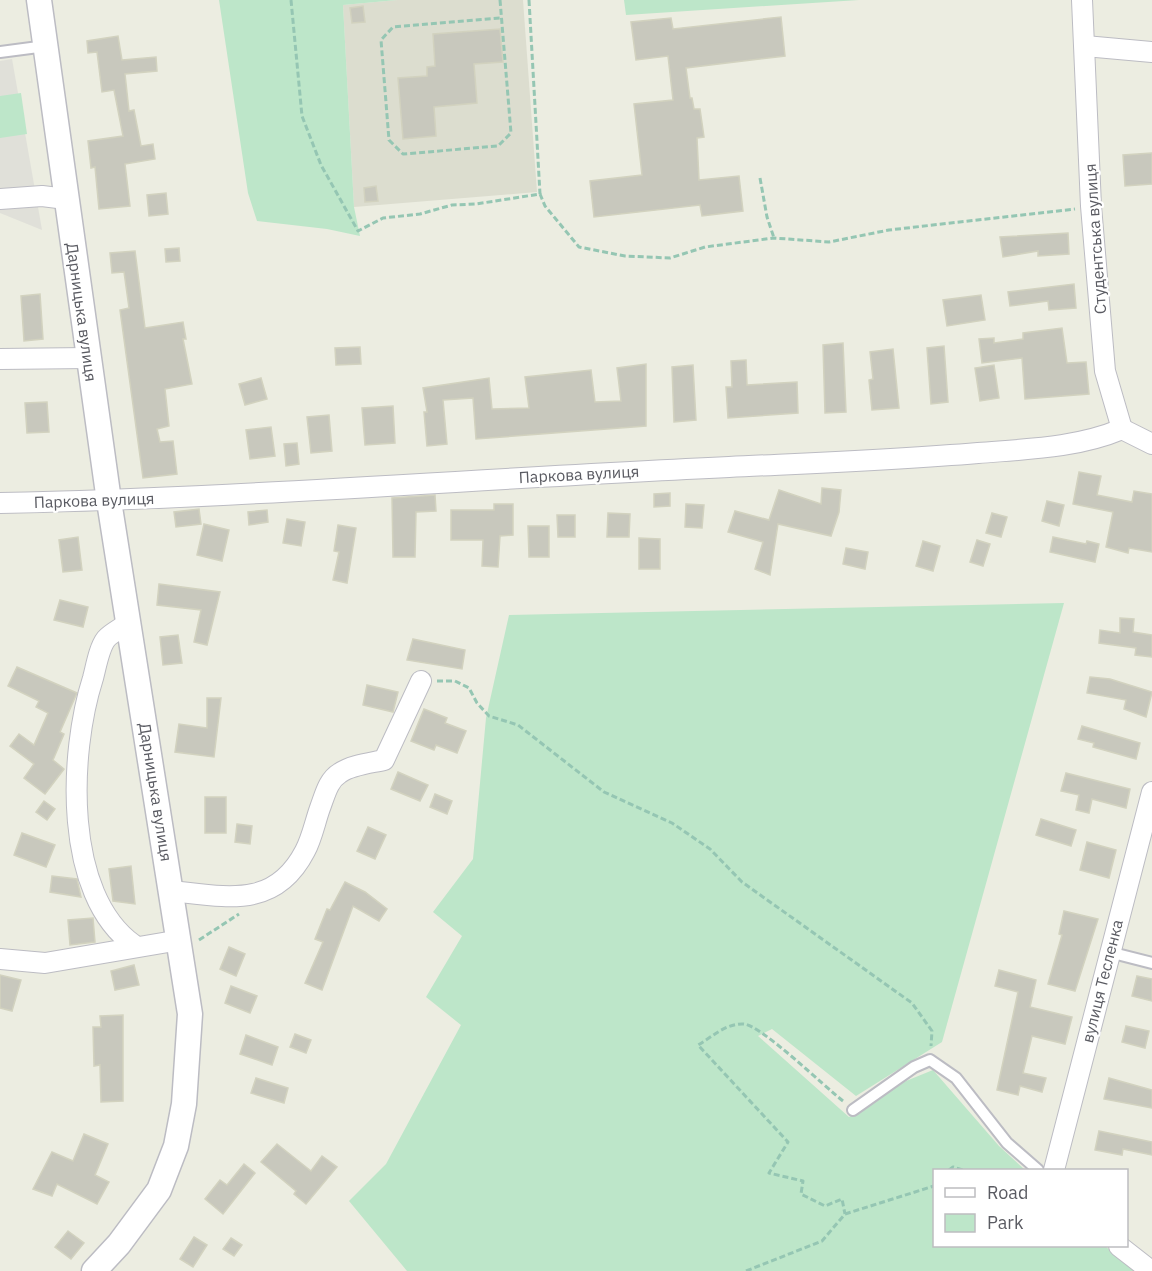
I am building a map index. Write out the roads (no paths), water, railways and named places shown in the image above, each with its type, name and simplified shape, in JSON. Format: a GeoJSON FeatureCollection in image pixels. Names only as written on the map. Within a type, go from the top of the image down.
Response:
{"type":"FeatureCollection","features":[{"type":"Feature","properties":{"kind":"street","name":"Дарницька вулиця"},"geometry":{"type":"LineString","coordinates":[[39,0],[109,501],[190,1014],[183,1104],[177,1146],[159,1190],[119,1244],[94,1271]]}},
{"type":"Feature","properties":{"kind":"street","name":"Студентська вулиця"},"geometry":{"type":"LineString","coordinates":[[1082,0],[1091,206],[1105,371],[1122,429]]}},
{"type":"Feature","properties":{"kind":"street"},"geometry":{"type":"LineString","coordinates":[[1085,46],[1152,52]]}},
{"type":"Feature","properties":{"kind":"street"},"geometry":{"type":"LineString","coordinates":[[0,199],[42,196],[66,200]]}},
{"type":"Feature","properties":{"kind":"street"},"geometry":{"type":"LineString","coordinates":[[0,359],[88,358]]}},
{"type":"Feature","properties":{"kind":"street"},"geometry":{"type":"LineString","coordinates":[[1122,429],[1152,444]]}},
{"type":"Feature","properties":{"kind":"street","name":"Паркова вулиця"},"geometry":{"type":"LineString","coordinates":[[0,503],[109,501],[565,474],[930,457],[1084,442],[1122,429]]}},
{"type":"Feature","properties":{"kind":"street"},"geometry":{"type":"LineString","coordinates":[[128,623],[105,640],[83,710],[76,784],[81,844],[96,897],[117,933],[134,945]]}},
{"type":"Feature","properties":{"kind":"street"},"geometry":{"type":"LineString","coordinates":[[172,891],[230,897],[257,895],[273,888],[293,872],[307,849],[330,782],[341,772],[384,759],[421,681]]}},
{"type":"Feature","properties":{"kind":"street","name":"вулиця Тесленка"},"geometry":{"type":"LineString","coordinates":[[1054,1169],[1152,792]]}},
{"type":"Feature","properties":{"kind":"street"},"geometry":{"type":"LineString","coordinates":[[0,959],[45,963],[93,956],[134,945],[180,947]]}},
{"type":"Feature","properties":{"kind":"street"},"geometry":{"type":"LineString","coordinates":[[1121,1247],[1151,1271]]}},
{"type":"Feature","properties":{"kind":"lane"},"geometry":{"type":"LineString","coordinates":[[0,52],[46,46]]}},
{"type":"Feature","properties":{"kind":"lane"},"geometry":{"type":"LineString","coordinates":[[1109,952],[1152,963]]}},
{"type":"Feature","properties":{"kind":"lane"},"geometry":{"type":"LineString","coordinates":[[853,1110],[914,1067],[930,1060],[956,1078],[1007,1143],[1037,1169]]}}]}
